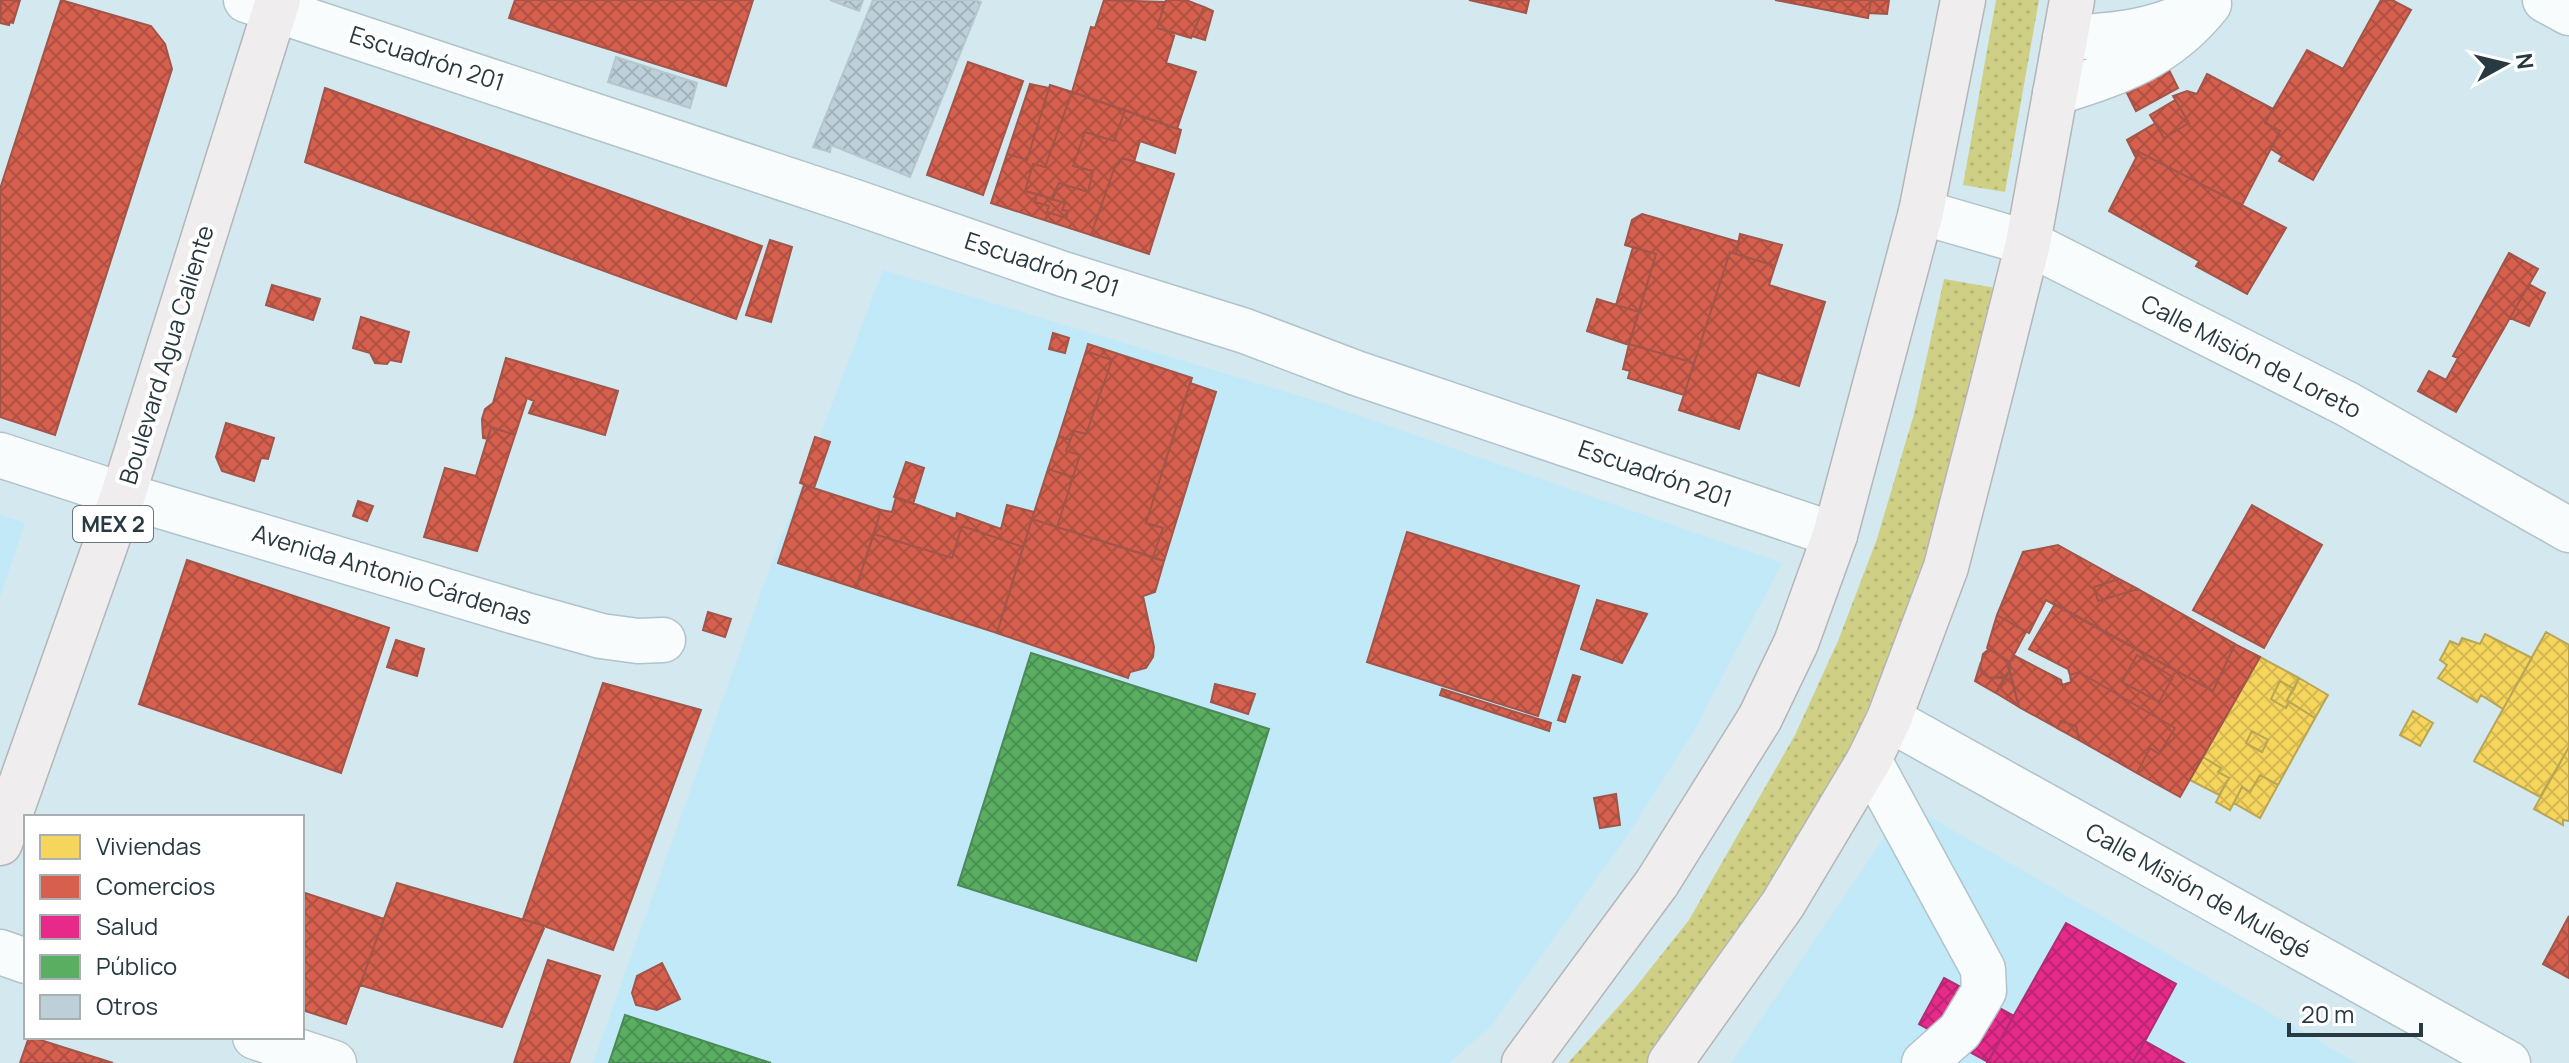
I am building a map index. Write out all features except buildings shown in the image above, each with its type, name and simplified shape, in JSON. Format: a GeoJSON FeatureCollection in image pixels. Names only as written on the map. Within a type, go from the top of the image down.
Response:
{"type":"FeatureCollection","features":[{"type":"Feature","properties":{"kind":"main road"},"geometry":{"type":"LineString","coordinates":[[1524,1063],[1657,883],[1760,718],[1796,643],[1835,535],[1921,212],[1963,0]]}},
{"type":"Feature","properties":{"kind":"main road","name":"Boulevard Agua Caliente"},"geometry":{"type":"LineString","coordinates":[[0,843],[123,495],[267,3]]}},
{"type":"Feature","properties":{"kind":"main road"},"geometry":{"type":"LineString","coordinates":[[1670,1063],[1783,904],[1869,760],[1889,719],[1946,567],[2028,243],[2069,19]]}},
{"type":"Feature","properties":{"kind":"street"},"geometry":{"type":"LineString","coordinates":[[2545,0],[2569,13]]}},
{"type":"Feature","properties":{"kind":"street"},"geometry":{"type":"LineString","coordinates":[[2069,19],[2112,36],[2168,23],[2211,2]]}},
{"type":"Feature","properties":{"kind":"street"},"geometry":{"type":"LineString","coordinates":[[2055,93],[2141,63],[2195,22],[2211,2]]}},
{"type":"Feature","properties":{"kind":"street","name":"Escuadrón 201"},"geometry":{"type":"LineString","coordinates":[[267,3],[1063,274],[1245,331],[1356,373],[1835,535]]}},
{"type":"Feature","properties":{"kind":"street","name":"Calle Misión de Loreto"},"geometry":{"type":"LineString","coordinates":[[1921,212],[2028,243],[2347,404],[2569,530]]}},
{"type":"Feature","properties":{"kind":"street","name":"Avenida Antonio Cárdenas"},"geometry":{"type":"LineString","coordinates":[[0,455],[123,495],[601,636],[638,641],[663,640]]}},
{"type":"Feature","properties":{"kind":"street","name":"Calle Misión de Mulegé"},"geometry":{"type":"LineString","coordinates":[[1889,719],[2508,1063]]}},
{"type":"Feature","properties":{"kind":"street"},"geometry":{"type":"LineString","coordinates":[[1869,760],[1983,969],[1984,991],[1960,1031],[1924,1063]]}},
{"type":"Feature","properties":{"kind":"street"},"geometry":{"type":"LineString","coordinates":[[0,952],[24,960]]}},
{"type":"Feature","properties":{"kind":"street"},"geometry":{"type":"LineString","coordinates":[[261,1039],[334,1063]]}},
{"type":"Feature","properties":{"kind":"shaded area"},"geometry":{"type":"Polygon","coordinates":[[[883,270],[1326,404],[1782,563],[1695,729],[1629,833],[1491,1026],[1449,1063],[593,1063],[769,570],[883,270]]]}},
{"type":"Feature","properties":{"kind":"shaded area"},"geometry":{"type":"Polygon","coordinates":[[[0,515],[25,523],[0,597],[0,515]]]}},
{"type":"Feature","properties":{"kind":"shaded area"},"geometry":{"type":"Polygon","coordinates":[[[1907,804],[2357,1063],[1731,1063],[1907,804]]]}},
{"type":"Feature","properties":{"kind":"green space"},"geometry":{"type":"Polygon","coordinates":[[[1996,0],[2039,0],[2005,192],[1963,185],[1996,0]]]}},
{"type":"Feature","properties":{"kind":"green space"},"geometry":{"type":"Polygon","coordinates":[[[1944,279],[1996,288],[1928,565],[1850,764],[1671,1037],[1647,1063],[1568,1063],[1635,988],[1689,920],[1795,735],[1838,641],[1877,539],[1914,414],[1944,279]]]}}]}
